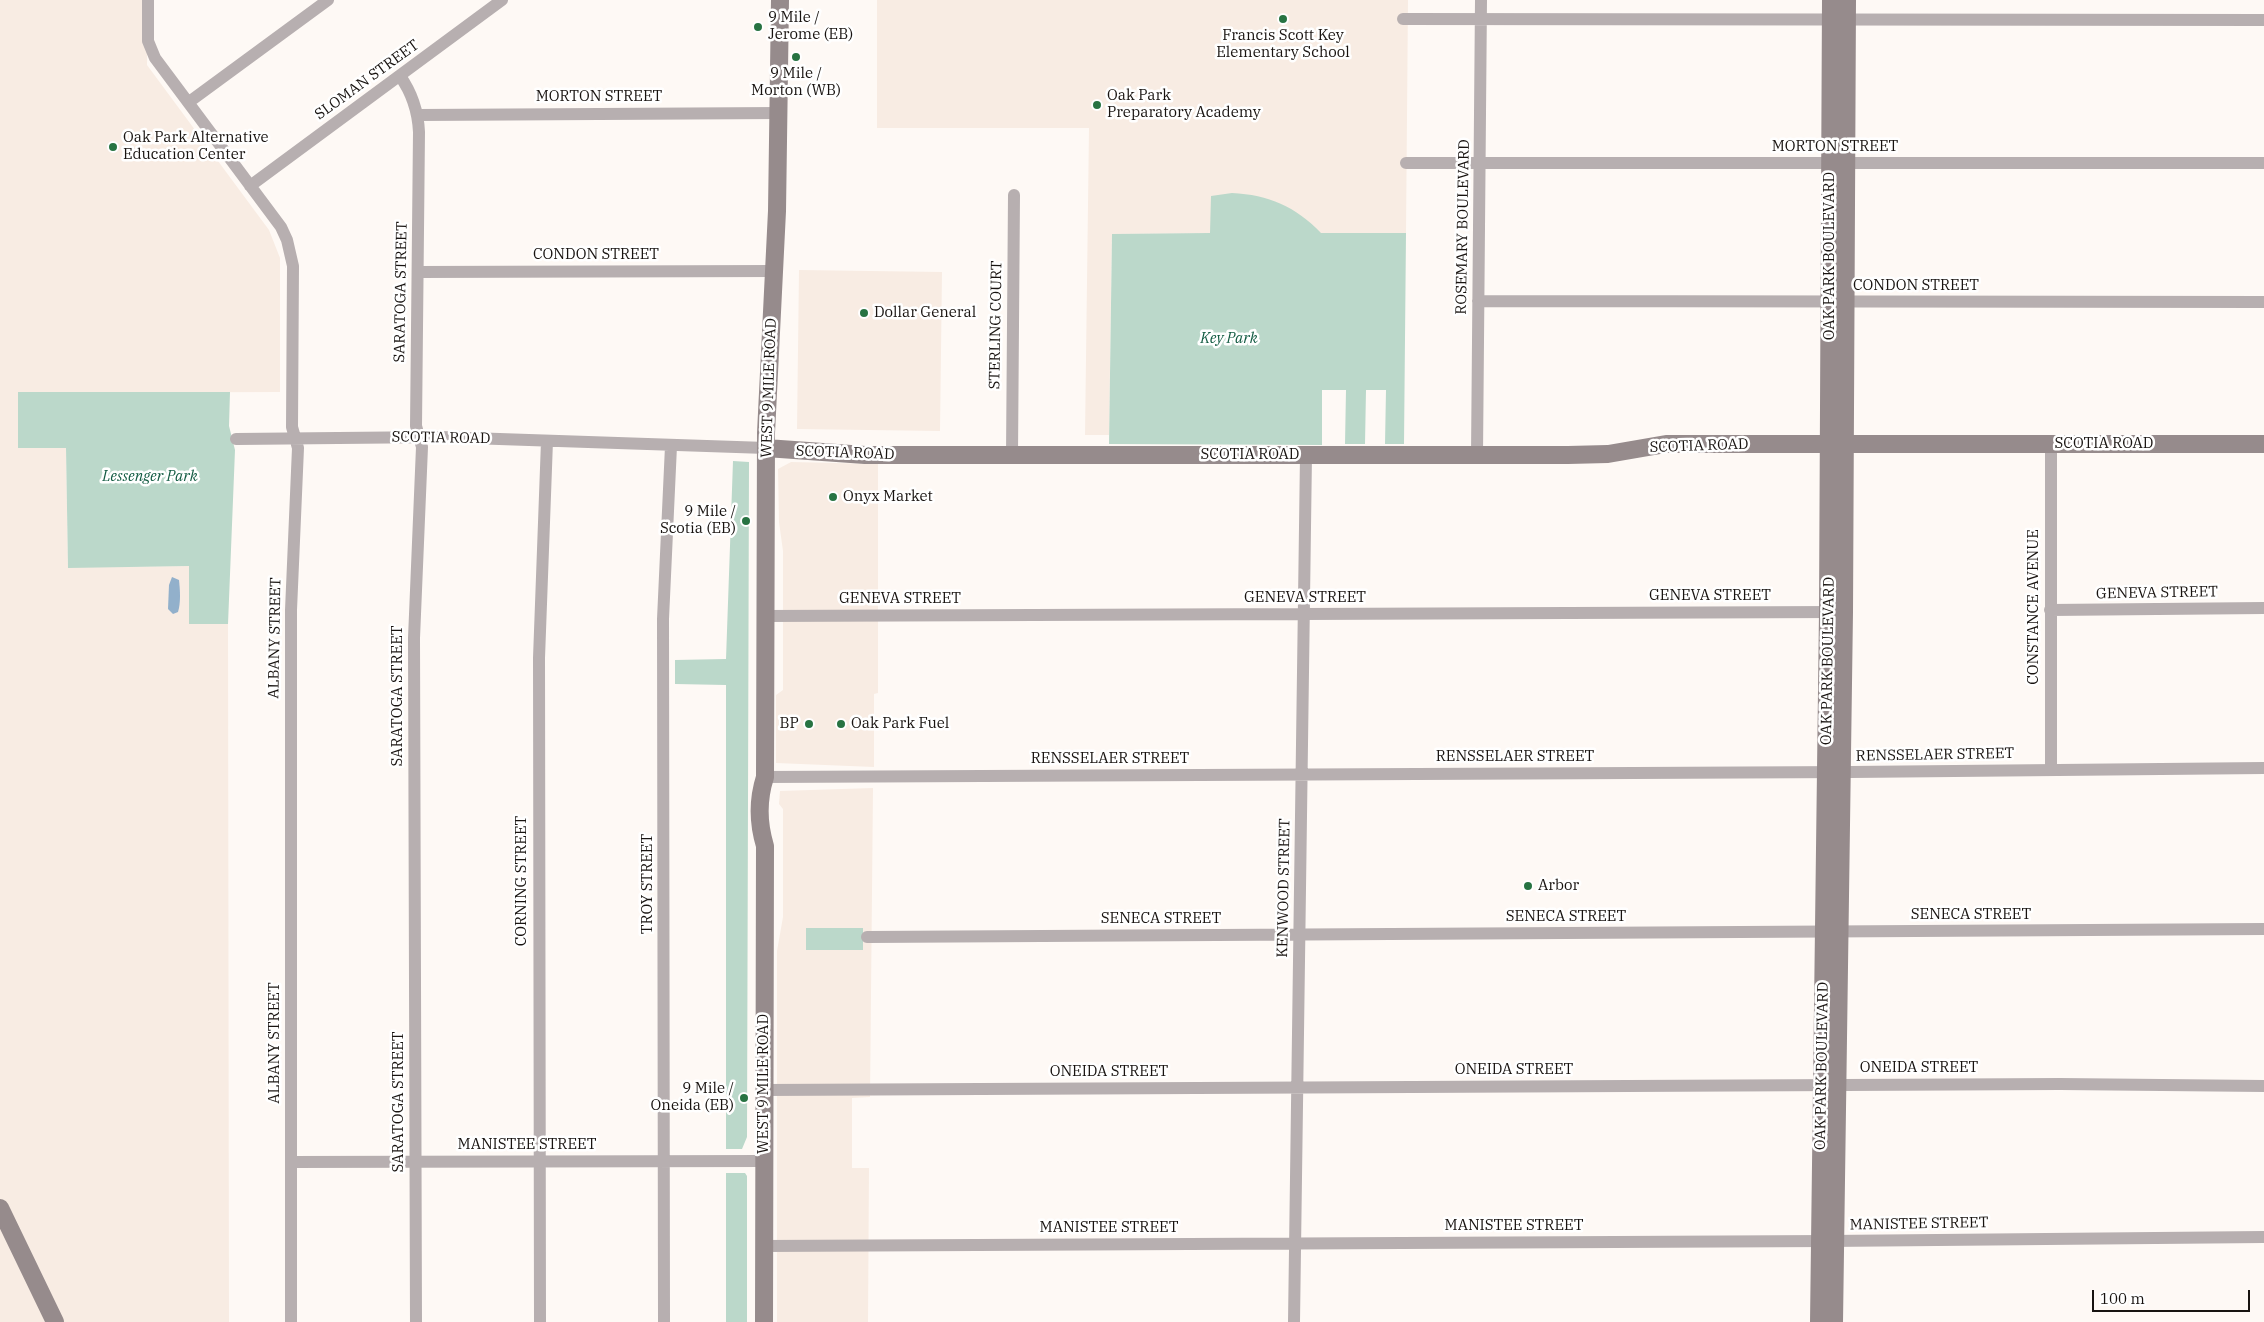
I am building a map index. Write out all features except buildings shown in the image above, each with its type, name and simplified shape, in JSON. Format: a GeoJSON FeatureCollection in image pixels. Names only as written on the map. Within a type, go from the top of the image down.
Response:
{"type":"FeatureCollection","features":[{"type":"Feature","properties":{"kind":"street","name":"ALBANY STREET"},"geometry":{"type":"LineString","coordinates":[[148,0],[147,34],[155,58],[281,227],[291,253],[293,266],[292,427],[298,448],[290,610],[291,1322]]}},
{"type":"Feature","properties":{"kind":"street"},"geometry":{"type":"LineString","coordinates":[[189,102],[328,0]]}},
{"type":"Feature","properties":{"kind":"street","name":"SLOMAN STREET"},"geometry":{"type":"LineString","coordinates":[[250,186],[502,0]]}},
{"type":"Feature","properties":{"kind":"street","name":"WEST 9 MILE ROAD"},"geometry":{"type":"LineString","coordinates":[[764,1322],[765,846],[771,831],[771,790],[765,777],[766,448],[767,398],[775,271],[780,113],[780,0]]}},
{"type":"Feature","properties":{"kind":"street","name":"ROSEMARY BOULEVARD"},"geometry":{"type":"LineString","coordinates":[[1477,455],[1481,0]]}},
{"type":"Feature","properties":{"kind":"street","name":"OAK PARK BOULEVARD"},"geometry":{"type":"LineString","coordinates":[[1831,0],[1839,20]]}},
{"type":"Feature","properties":{"kind":"street","name":"OAK PARK BOULEVARD"},"geometry":{"type":"LineString","coordinates":[[1834,1322],[1828,1241],[1836,612],[1839,20],[1847,0]]}},
{"type":"Feature","properties":{"kind":"street"},"geometry":{"type":"LineString","coordinates":[[1402,19],[2264,20]]}},
{"type":"Feature","properties":{"kind":"street","name":"SARATOGA STREET"},"geometry":{"type":"LineString","coordinates":[[400,76],[409,90],[418,115],[416,426],[422,447],[414,638],[416,1322]]}},
{"type":"Feature","properties":{"kind":"street","name":"MORTON STREET"},"geometry":{"type":"LineString","coordinates":[[418,115],[780,113]]}},
{"type":"Feature","properties":{"kind":"street","name":"MORTON STREET"},"geometry":{"type":"LineString","coordinates":[[1406,163],[2264,164]]}},
{"type":"Feature","properties":{"kind":"street","name":"STERLING COURT"},"geometry":{"type":"LineString","coordinates":[[1012,455],[1014,195]]}},
{"type":"Feature","properties":{"kind":"street","name":"CONDON STREET"},"geometry":{"type":"LineString","coordinates":[[418,272],[775,271]]}},
{"type":"Feature","properties":{"kind":"street","name":"CONDON STREET"},"geometry":{"type":"LineString","coordinates":[[1478,301],[2264,302]]}},
{"type":"Feature","properties":{"kind":"street","name":"SCOTIA ROAD"},"geometry":{"type":"LineString","coordinates":[[236,438],[419,437],[766,448],[865,455],[1599,455],[1666,444],[2264,444]]}},
{"type":"Feature","properties":{"kind":"street","name":"CORNING STREET"},"geometry":{"type":"LineString","coordinates":[[540,1322],[539,658],[547,441]]}},
{"type":"Feature","properties":{"kind":"street","name":"CONSTANCE AVENUE"},"geometry":{"type":"LineString","coordinates":[[2051,444],[2051,770]]}},
{"type":"Feature","properties":{"kind":"street","name":"TROY STREET"},"geometry":{"type":"LineString","coordinates":[[664,1322],[663,619],[671,446]]}},
{"type":"Feature","properties":{"kind":"street","name":"KENWOOD STREET"},"geometry":{"type":"LineString","coordinates":[[1294,1322],[1306,455]]}},
{"type":"Feature","properties":{"kind":"street","name":"GENEVA STREET"},"geometry":{"type":"LineString","coordinates":[[2050,610],[2264,608]]}},
{"type":"Feature","properties":{"kind":"street","name":"GENEVA STREET"},"geometry":{"type":"LineString","coordinates":[[766,616],[1836,612]]}},
{"type":"Feature","properties":{"kind":"street","name":"RENSSELAER STREET"},"geometry":{"type":"LineString","coordinates":[[765,777],[2264,768]]}},
{"type":"Feature","properties":{"kind":"street","name":"SENECA STREET"},"geometry":{"type":"LineString","coordinates":[[867,937],[2264,929]]}},
{"type":"Feature","properties":{"kind":"street","name":"ONEIDA STREET"},"geometry":{"type":"LineString","coordinates":[[764,1090],[2070,1084],[2264,1086]]}},
{"type":"Feature","properties":{"kind":"street","name":"MANISTEE STREET"},"geometry":{"type":"LineString","coordinates":[[291,1162],[764,1161]]}},
{"type":"Feature","properties":{"kind":"street"},"geometry":{"type":"LineString","coordinates":[[0,1208],[55,1322]]}},
{"type":"Feature","properties":{"kind":"street","name":"MANISTEE STREET"},"geometry":{"type":"LineString","coordinates":[[764,1246],[1828,1241],[2264,1236]]}},
{"type":"Feature","properties":{"kind":"street","name":"OAK PARK BOULEVARD"},"geometry":{"type":"LineString","coordinates":[[1819,1322],[1828,1241]]}},
{"type":"Feature","properties":{"kind":"shaded area"},"geometry":{"type":"Polygon","coordinates":[[[0,0],[148,0],[147,65],[269,230],[280,258],[280,392],[18,393],[18,447],[66,448],[68,567],[189,566],[189,624],[228,624],[229,1322],[0,1322],[0,0]]]}},
{"type":"Feature","properties":{"kind":"shaded area"},"geometry":{"type":"Polygon","coordinates":[[[877,0],[1408,0],[1406,233],[1112,234],[1109,435],[1085,435],[1089,128],[877,128],[877,0]]]}},
{"type":"Feature","properties":{"kind":"shaded area"},"geometry":{"type":"Polygon","coordinates":[[[799,270],[942,272],[940,431],[797,429],[799,270]]]}},
{"type":"Feature","properties":{"kind":"shaded area"},"geometry":{"type":"Polygon","coordinates":[[[791,462],[878,464],[878,693],[874,694],[874,767],[776,763],[776,695],[783,690],[783,551],[779,522],[778,469],[791,462]]]}},
{"type":"Feature","properties":{"kind":"shaded area"},"geometry":{"type":"Polygon","coordinates":[[[873,788],[870,1097],[852,1098],[852,1168],[869,1168],[868,1322],[777,1322],[777,951],[783,917],[783,809],[779,804],[780,791],[873,788]]]}},
{"type":"Feature","properties":{"kind":"green space","name":"Key Park"},"geometry":{"type":"Polygon","coordinates":[[[1232,193],[1270,199],[1291,209],[1321,233],[1406,233],[1404,444],[1385,444],[1386,390],[1366,390],[1365,444],[1345,444],[1346,390],[1322,390],[1322,445],[1109,444],[1112,234],[1210,233],[1211,196],[1232,193]]]}},
{"type":"Feature","properties":{"kind":"green space","name":"Lessenger Park"},"geometry":{"type":"Polygon","coordinates":[[[18,392],[230,392],[229,426],[235,450],[228,624],[189,624],[189,566],[68,568],[66,448],[18,448],[18,392]]]}},
{"type":"Feature","properties":{"kind":"green space"},"geometry":{"type":"Polygon","coordinates":[[[733,461],[749,462],[747,1137],[742,1149],[726,1149],[726,685],[675,684],[675,660],[726,659],[733,461]]]}},
{"type":"Feature","properties":{"kind":"green space"},"geometry":{"type":"Polygon","coordinates":[[[806,928],[863,928],[863,950],[806,950],[806,928]]]}},
{"type":"Feature","properties":{"kind":"green space"},"geometry":{"type":"Polygon","coordinates":[[[726,1173],[745,1173],[747,1176],[747,1322],[726,1322],[726,1173]]]}},
{"type":"Feature","properties":{"kind":"water"},"geometry":{"type":"Polygon","coordinates":[[[172,577],[179,580],[180,592],[178,612],[173,614],[168,609],[169,585],[172,577]]]}},
{"type":"Feature","properties":{"kind":"place","name":"Francis Scott Key Elementary School"},"geometry":{"type":"Point","coordinates":[1283,19]}},
{"type":"Feature","properties":{"kind":"place","name":"9 Mile / Jerome (EB)"},"geometry":{"type":"Point","coordinates":[758,27]}},
{"type":"Feature","properties":{"kind":"place","name":"9 Mile / Morton (WB)"},"geometry":{"type":"Point","coordinates":[796,57]}},
{"type":"Feature","properties":{"kind":"place","name":"Oak Park Preparatory Academy"},"geometry":{"type":"Point","coordinates":[1097,105]}},
{"type":"Feature","properties":{"kind":"place","name":"Oak Park Alternative Education Center"},"geometry":{"type":"Point","coordinates":[113,147]}},
{"type":"Feature","properties":{"kind":"place","name":"Dollar General"},"geometry":{"type":"Point","coordinates":[864,313]}},
{"type":"Feature","properties":{"kind":"place","name":"Onyx Market"},"geometry":{"type":"Point","coordinates":[833,497]}},
{"type":"Feature","properties":{"kind":"place","name":"9 Mile / Scotia (EB)"},"geometry":{"type":"Point","coordinates":[746,521]}},
{"type":"Feature","properties":{"kind":"place","name":"BP"},"geometry":{"type":"Point","coordinates":[809,724]}},
{"type":"Feature","properties":{"kind":"place","name":"Oak Park Fuel"},"geometry":{"type":"Point","coordinates":[841,724]}},
{"type":"Feature","properties":{"kind":"place","name":"Arbor"},"geometry":{"type":"Point","coordinates":[1528,886]}},
{"type":"Feature","properties":{"kind":"place","name":"9 Mile / Oneida (EB)"},"geometry":{"type":"Point","coordinates":[744,1098]}}]}
